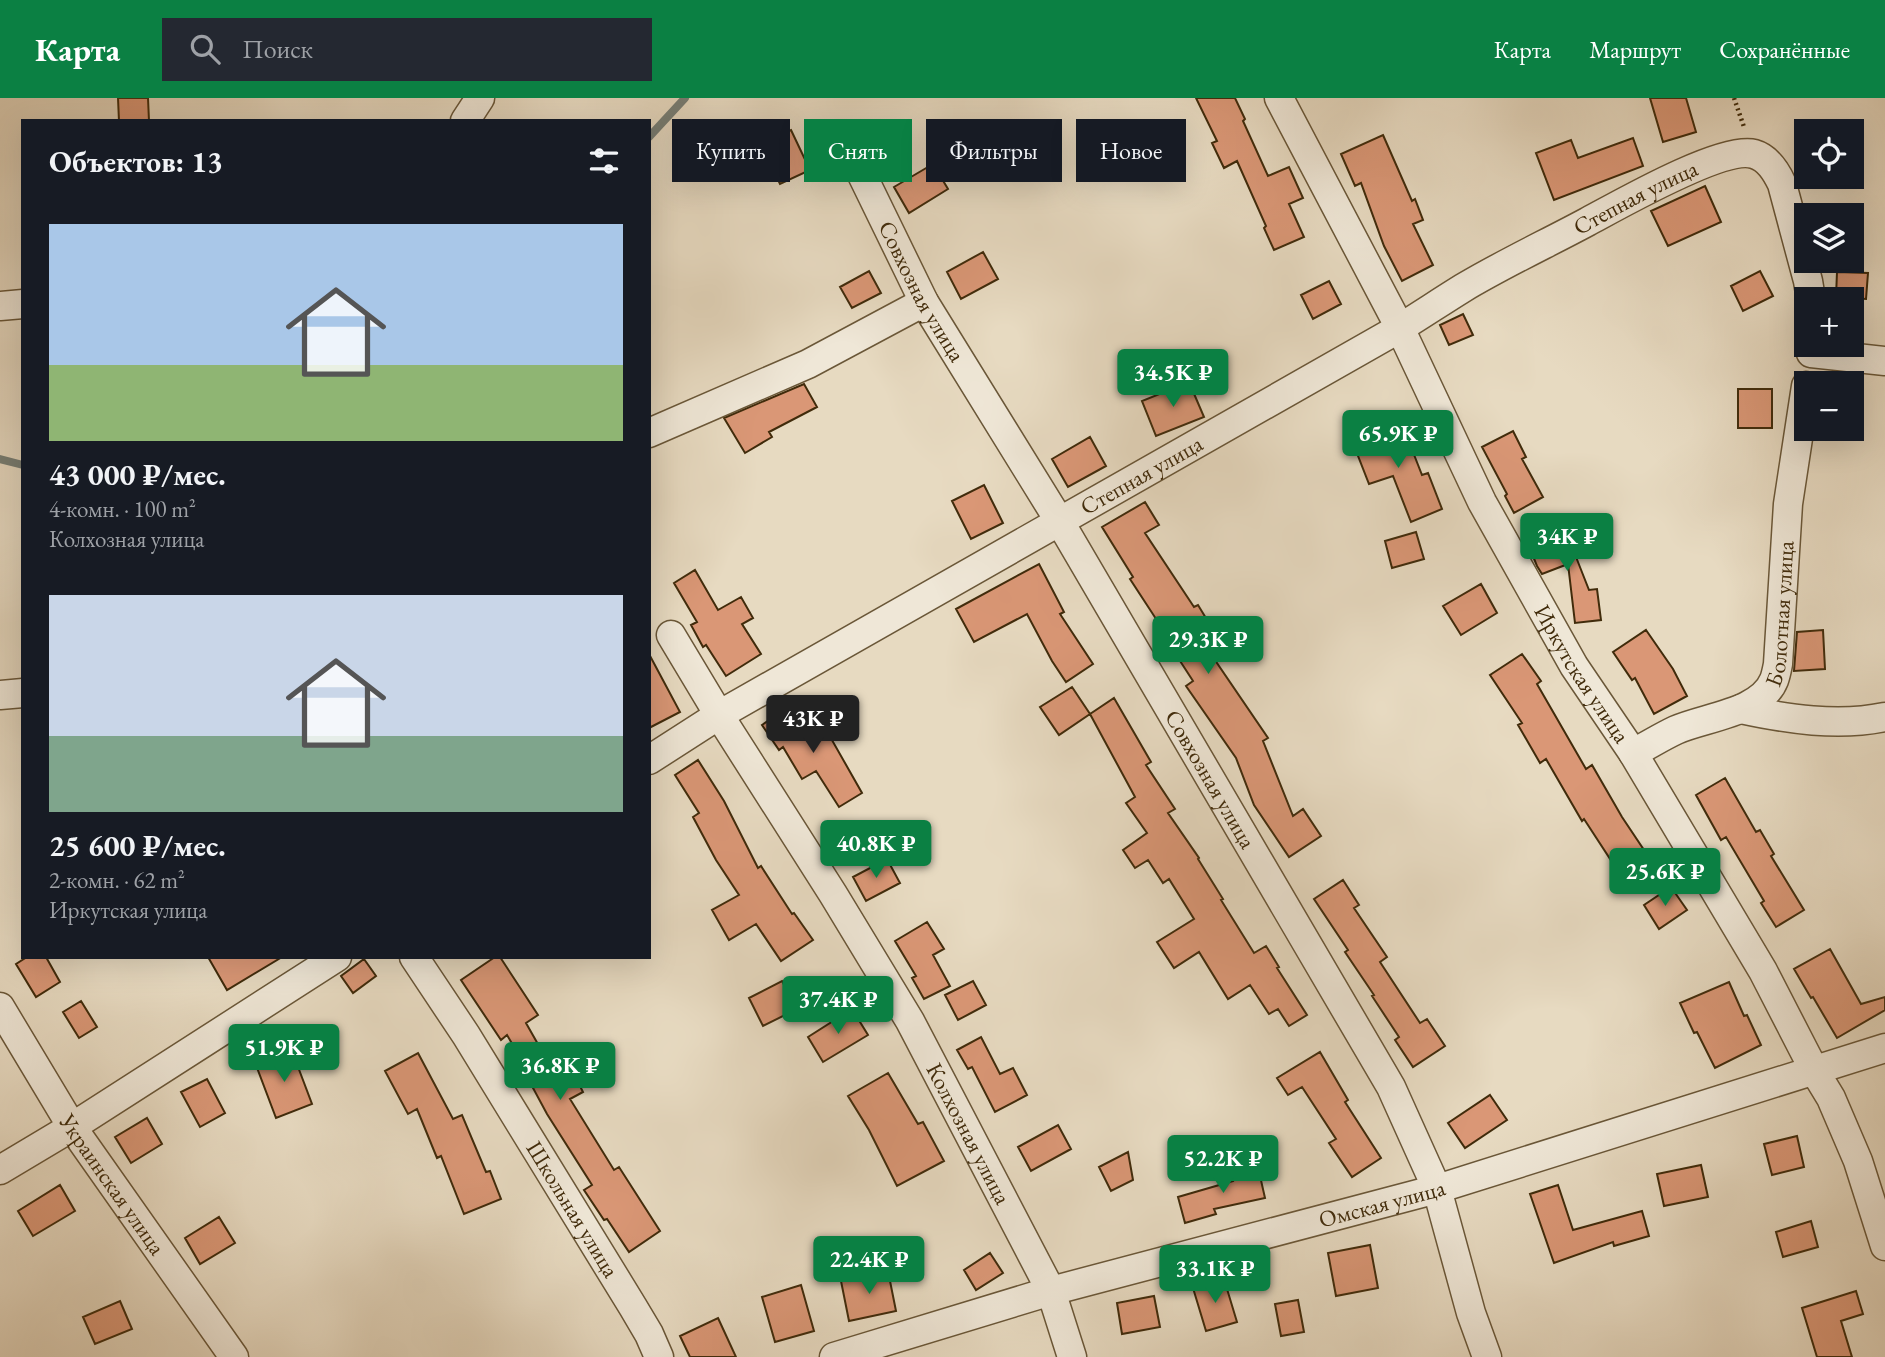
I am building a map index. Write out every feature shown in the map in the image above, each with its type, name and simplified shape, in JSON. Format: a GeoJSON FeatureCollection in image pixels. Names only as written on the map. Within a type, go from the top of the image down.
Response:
{"type":"FeatureCollection","features":[{"type":"Feature","properties":{"kind":"street"},"geometry":{"type":"LineString","coordinates":[[466,119],[480,98]]}},
{"type":"Feature","properties":{"kind":"street","name":"Иркутская улица"},"geometry":{"type":"LineString","coordinates":[[1279,98],[1400,328],[1482,502],[1574,666],[1633,753],[1763,971],[1831,1098],[1858,1161],[1885,1246]]}},
{"type":"Feature","properties":{"kind":"street","name":"Степная улица"},"geometry":{"type":"LineString","coordinates":[[651,759],[719,715],[1400,328],[1465,287],[1667,180],[1721,158],[1752,153],[1766,161],[1777,172],[1809,287]]}},
{"type":"Feature","properties":{"kind":"street","name":"Совхозная улица"},"geometry":{"type":"LineString","coordinates":[[866,182],[923,302],[1060,522],[1391,1087],[1437,1189],[1471,1313],[1487,1357]]}},
{"type":"Feature","properties":{"kind":"street"},"geometry":{"type":"LineString","coordinates":[[651,432],[808,364],[923,302]]}},
{"type":"Feature","properties":{"kind":"street"},"geometry":{"type":"LineString","coordinates":[[0,306],[21,304]]}},
{"type":"Feature","properties":{"kind":"street"},"geometry":{"type":"LineString","coordinates":[[1861,357],[1885,361]]}},
{"type":"Feature","properties":{"kind":"street","name":"Болотная улица"},"geometry":{"type":"LineString","coordinates":[[1633,753],[1676,730],[1756,702],[1768,691],[1775,679],[1788,504],[1798,441]]}},
{"type":"Feature","properties":{"kind":"street","name":"Колхозная улица"},"geometry":{"type":"LineString","coordinates":[[671,635],[910,1021],[1051,1291],[1072,1357]]}},
{"type":"Feature","properties":{"kind":"street"},"geometry":{"type":"LineString","coordinates":[[0,695],[21,694]]}},
{"type":"Feature","properties":{"kind":"street"},"geometry":{"type":"LineString","coordinates":[[1741,709],[1777,716],[1847,722],[1885,717]]}},
{"type":"Feature","properties":{"kind":"street"},"geometry":{"type":"LineString","coordinates":[[0,1170],[72,1127],[334,959]]}},
{"type":"Feature","properties":{"kind":"street","name":"Школьная улица"},"geometry":{"type":"LineString","coordinates":[[415,959],[466,1035],[634,1307],[659,1357]]}},
{"type":"Feature","properties":{"kind":"street","name":"Украинская улица"},"geometry":{"type":"LineString","coordinates":[[0,1007],[72,1127],[234,1357]]}},
{"type":"Feature","properties":{"kind":"street","name":"Омская улица"},"geometry":{"type":"LineString","coordinates":[[834,1357],[1051,1291],[1437,1189],[1885,1048]]}},
{"type":"Feature","properties":{"kind":"building"},"geometry":{"type":"Polygon","coordinates":[[[118,98],[148,98],[149,119],[119,119],[118,98]]]}},
{"type":"Feature","properties":{"kind":"building"},"geometry":{"type":"Polygon","coordinates":[[[1196,98],[1235,98],[1268,176],[1289,167],[1303,198],[1289,204],[1304,237],[1274,250],[1237,161],[1224,168],[1212,143],[1217,141],[1196,98]]]}},
{"type":"Feature","properties":{"kind":"building"},"geometry":{"type":"Polygon","coordinates":[[[1650,98],[1686,98],[1696,132],[1663,142],[1650,98]]]}},
{"type":"Feature","properties":{"kind":"building"},"geometry":{"type":"Polygon","coordinates":[[[790,130],[804,157],[804,173],[790,179],[790,130]]]}},
{"type":"Feature","properties":{"kind":"building"},"geometry":{"type":"Polygon","coordinates":[[[1383,135],[1412,201],[1415,199],[1423,220],[1413,224],[1433,265],[1402,281],[1384,246],[1361,183],[1355,186],[1341,154],[1383,135]]]}},
{"type":"Feature","properties":{"kind":"building"},"geometry":{"type":"Polygon","coordinates":[[[1633,138],[1643,166],[1554,200],[1536,153],[1571,140],[1578,158],[1633,138]]]}},
{"type":"Feature","properties":{"kind":"building"},"geometry":{"type":"Polygon","coordinates":[[[926,168],[926,182],[944,182],[948,189],[909,213],[894,187],[902,182],[912,182],[912,176],[926,168]]]}},
{"type":"Feature","properties":{"kind":"building"},"geometry":{"type":"Polygon","coordinates":[[[1705,186],[1721,222],[1668,246],[1651,211],[1705,186]]]}},
{"type":"Feature","properties":{"kind":"building"},"geometry":{"type":"Polygon","coordinates":[[[983,252],[998,279],[961,299],[947,272],[983,252]]]}},
{"type":"Feature","properties":{"kind":"building"},"geometry":{"type":"Polygon","coordinates":[[[869,271],[881,293],[852,308],[840,287],[869,271]]]}},
{"type":"Feature","properties":{"kind":"building"},"geometry":{"type":"Polygon","coordinates":[[[1760,271],[1773,296],[1743,311],[1731,286],[1760,271]]]}},
{"type":"Feature","properties":{"kind":"building"},"geometry":{"type":"Polygon","coordinates":[[[1837,273],[1868,273],[1866,299],[1864,287],[1836,287],[1837,273]]]}},
{"type":"Feature","properties":{"kind":"building"},"geometry":{"type":"Polygon","coordinates":[[[1329,281],[1341,304],[1313,319],[1301,295],[1329,281]]]}},
{"type":"Feature","properties":{"kind":"building"},"geometry":{"type":"Polygon","coordinates":[[[1463,314],[1473,335],[1449,345],[1440,325],[1463,314]]]}},
{"type":"Feature","properties":{"kind":"building"},"geometry":{"type":"Polygon","coordinates":[[[1189,382],[1204,417],[1156,436],[1142,401],[1189,382]]]}},
{"type":"Feature","properties":{"kind":"building"},"geometry":{"type":"Polygon","coordinates":[[[804,384],[817,407],[769,432],[772,437],[745,453],[724,418],[804,384]]]}},
{"type":"Feature","properties":{"kind":"building"},"geometry":{"type":"Polygon","coordinates":[[[1738,389],[1772,389],[1772,428],[1738,428],[1738,389]]]}},
{"type":"Feature","properties":{"kind":"building"},"geometry":{"type":"Polygon","coordinates":[[[1402,424],[1422,475],[1428,473],[1442,509],[1411,522],[1393,476],[1369,484],[1353,443],[1402,424]]]}},
{"type":"Feature","properties":{"kind":"building"},"geometry":{"type":"Polygon","coordinates":[[[1513,431],[1526,457],[1522,459],[1543,497],[1514,513],[1482,447],[1513,431]]]}},
{"type":"Feature","properties":{"kind":"building"},"geometry":{"type":"Polygon","coordinates":[[[1090,437],[1106,466],[1068,487],[1052,459],[1090,437]]]}},
{"type":"Feature","properties":{"kind":"building"},"geometry":{"type":"Polygon","coordinates":[[[984,485],[1003,523],[971,539],[952,501],[984,485]]]}},
{"type":"Feature","properties":{"kind":"building"},"geometry":{"type":"Polygon","coordinates":[[[1145,502],[1159,525],[1145,533],[1194,607],[1198,605],[1215,633],[1202,641],[1268,738],[1263,741],[1293,816],[1303,809],[1321,836],[1289,857],[1254,805],[1236,758],[1186,686],[1193,681],[1160,630],[1162,628],[1130,579],[1133,577],[1102,527],[1145,502]]]}},
{"type":"Feature","properties":{"kind":"building"},"geometry":{"type":"Polygon","coordinates":[[[1565,529],[1589,590],[1597,589],[1601,620],[1575,623],[1568,564],[1542,574],[1528,544],[1565,529]]]}},
{"type":"Feature","properties":{"kind":"building"},"geometry":{"type":"Polygon","coordinates":[[[1416,532],[1424,559],[1392,568],[1385,541],[1416,532]]]}},
{"type":"Feature","properties":{"kind":"building"},"geometry":{"type":"Polygon","coordinates":[[[1039,564],[1064,612],[1060,614],[1093,664],[1066,682],[1027,614],[974,642],[956,609],[1039,564]]]}},
{"type":"Feature","properties":{"kind":"building"},"geometry":{"type":"Polygon","coordinates":[[[695,570],[718,610],[741,597],[753,618],[742,624],[761,654],[726,676],[706,645],[703,647],[691,625],[697,622],[674,583],[695,570]]]}},
{"type":"Feature","properties":{"kind":"building"},"geometry":{"type":"Polygon","coordinates":[[[1481,584],[1497,613],[1461,635],[1443,606],[1481,584]]]}},
{"type":"Feature","properties":{"kind":"building"},"geometry":{"type":"Polygon","coordinates":[[[1646,630],[1673,669],[1687,696],[1654,714],[1635,678],[1632,680],[1613,652],[1646,630]]]}},
{"type":"Feature","properties":{"kind":"building"},"geometry":{"type":"Polygon","coordinates":[[[1823,630],[1825,669],[1794,671],[1797,632],[1823,630]]]}},
{"type":"Feature","properties":{"kind":"building"},"geometry":{"type":"Polygon","coordinates":[[[1522,654],[1541,681],[1537,684],[1586,769],[1592,765],[1644,850],[1616,868],[1584,819],[1582,821],[1546,759],[1540,763],[1518,725],[1522,723],[1490,675],[1522,654]]]}},
{"type":"Feature","properties":{"kind":"building"},"geometry":{"type":"Polygon","coordinates":[[[651,658],[680,712],[651,727],[651,658]]]}},
{"type":"Feature","properties":{"kind":"building"},"geometry":{"type":"Polygon","coordinates":[[[1072,687],[1090,714],[1059,735],[1040,707],[1072,687]]]}},
{"type":"Feature","properties":{"kind":"building"},"geometry":{"type":"Polygon","coordinates":[[[1114,698],[1151,762],[1146,765],[1175,809],[1168,813],[1199,858],[1254,953],[1266,946],[1307,1015],[1289,1026],[1278,1009],[1269,1014],[1250,985],[1228,999],[1199,952],[1174,968],[1157,942],[1194,919],[1169,879],[1163,883],[1148,860],[1135,868],[1123,850],[1147,833],[1126,803],[1135,797],[1090,714],[1114,698]]]}},
{"type":"Feature","properties":{"kind":"building"},"geometry":{"type":"Polygon","coordinates":[[[791,705],[816,740],[828,733],[862,793],[839,807],[816,771],[802,779],[783,747],[779,750],[762,725],[791,705]]]}},
{"type":"Feature","properties":{"kind":"building"},"geometry":{"type":"Polygon","coordinates":[[[698,760],[724,801],[758,868],[761,866],[792,914],[794,913],[813,940],[781,961],[756,924],[729,940],[712,910],[739,895],[693,817],[699,813],[675,775],[698,760]]]}},
{"type":"Feature","properties":{"kind":"building"},"geometry":{"type":"Polygon","coordinates":[[[1725,778],[1756,832],[1760,830],[1774,854],[1771,856],[1804,910],[1776,927],[1761,903],[1764,901],[1726,837],[1721,840],[1696,795],[1725,778]]]}},
{"type":"Feature","properties":{"kind":"building"},"geometry":{"type":"Polygon","coordinates":[[[887,859],[900,883],[866,901],[853,877],[887,859]]]}},
{"type":"Feature","properties":{"kind":"building"},"geometry":{"type":"Polygon","coordinates":[[[1343,880],[1359,905],[1354,908],[1387,957],[1380,962],[1420,1023],[1427,1019],[1445,1046],[1413,1067],[1395,1040],[1399,1037],[1345,952],[1348,950],[1314,899],[1343,880]]]}},
{"type":"Feature","properties":{"kind":"building"},"geometry":{"type":"Polygon","coordinates":[[[1671,887],[1687,910],[1659,929],[1644,905],[1671,887]]]}},
{"type":"Feature","properties":{"kind":"building"},"geometry":{"type":"Polygon","coordinates":[[[927,922],[944,949],[933,955],[950,986],[924,999],[912,978],[916,976],[895,941],[927,922]]]}},
{"type":"Feature","properties":{"kind":"building"},"geometry":{"type":"Polygon","coordinates":[[[1830,949],[1861,1004],[1885,997],[1885,1010],[1837,1038],[1794,969],[1830,949]]]}},
{"type":"Feature","properties":{"kind":"building"},"geometry":{"type":"Polygon","coordinates":[[[24,959],[47,959],[60,982],[36,997],[16,964],[24,959]]]}},
{"type":"Feature","properties":{"kind":"building"},"geometry":{"type":"Polygon","coordinates":[[[209,959],[279,959],[227,990],[209,959]]]}},
{"type":"Feature","properties":{"kind":"building"},"geometry":{"type":"Polygon","coordinates":[[[364,959],[376,976],[353,993],[341,976],[364,959]]]}},
{"type":"Feature","properties":{"kind":"building"},"geometry":{"type":"Polygon","coordinates":[[[492,959],[501,959],[538,1015],[526,1023],[556,1076],[571,1068],[583,1092],[570,1099],[614,1170],[619,1167],[660,1231],[629,1252],[584,1190],[592,1185],[547,1114],[533,1088],[537,1086],[507,1035],[501,1040],[461,980],[492,959]]]}},
{"type":"Feature","properties":{"kind":"building"},"geometry":{"type":"Polygon","coordinates":[[[782,981],[797,1009],[763,1026],[749,998],[782,981]]]}},
{"type":"Feature","properties":{"kind":"building"},"geometry":{"type":"Polygon","coordinates":[[[973,981],[986,1005],[958,1020],[945,995],[973,981]]]}},
{"type":"Feature","properties":{"kind":"building"},"geometry":{"type":"Polygon","coordinates":[[[1729,982],[1761,1045],[1715,1068],[1680,1003],[1729,982]]]}},
{"type":"Feature","properties":{"kind":"building"},"geometry":{"type":"Polygon","coordinates":[[[81,1001],[97,1027],[79,1038],[63,1012],[81,1001]]]}},
{"type":"Feature","properties":{"kind":"building"},"geometry":{"type":"Polygon","coordinates":[[[852,1009],[868,1035],[823,1062],[808,1037],[852,1009]]]}},
{"type":"Feature","properties":{"kind":"building"},"geometry":{"type":"Polygon","coordinates":[[[981,1037],[1000,1074],[1013,1068],[1027,1095],[995,1112],[972,1067],[968,1069],[957,1050],[981,1037]]]}},
{"type":"Feature","properties":{"kind":"building"},"geometry":{"type":"Polygon","coordinates":[[[292,1051],[312,1104],[276,1118],[256,1065],[292,1051]]]}},
{"type":"Feature","properties":{"kind":"building"},"geometry":{"type":"Polygon","coordinates":[[[1320,1052],[1348,1100],[1345,1102],[1381,1158],[1352,1177],[1329,1143],[1336,1139],[1302,1087],[1288,1095],[1277,1078],[1320,1052]]]}},
{"type":"Feature","properties":{"kind":"building"},"geometry":{"type":"Polygon","coordinates":[[[418,1053],[453,1119],[462,1115],[486,1172],[490,1171],[501,1199],[464,1214],[441,1156],[437,1158],[417,1109],[408,1114],[385,1071],[418,1053]]]}},
{"type":"Feature","properties":{"kind":"building"},"geometry":{"type":"Polygon","coordinates":[[[888,1073],[918,1124],[923,1122],[944,1161],[897,1186],[869,1130],[848,1096],[888,1073]]]}},
{"type":"Feature","properties":{"kind":"building"},"geometry":{"type":"Polygon","coordinates":[[[207,1079],[225,1113],[200,1127],[181,1092],[207,1079]]]}},
{"type":"Feature","properties":{"kind":"building"},"geometry":{"type":"Polygon","coordinates":[[[1490,1095],[1507,1120],[1465,1148],[1448,1123],[1490,1095]]]}},
{"type":"Feature","properties":{"kind":"building"},"geometry":{"type":"Polygon","coordinates":[[[147,1118],[162,1144],[131,1163],[115,1137],[147,1118]]]}},
{"type":"Feature","properties":{"kind":"building"},"geometry":{"type":"Polygon","coordinates":[[[1058,1125],[1071,1149],[1031,1171],[1018,1147],[1058,1125]]]}},
{"type":"Feature","properties":{"kind":"building"},"geometry":{"type":"Polygon","coordinates":[[[1797,1136],[1804,1167],[1772,1175],[1764,1144],[1797,1136]]]}},
{"type":"Feature","properties":{"kind":"building"},"geometry":{"type":"Polygon","coordinates":[[[1128,1152],[1133,1180],[1111,1191],[1099,1167],[1128,1152]]]}},
{"type":"Feature","properties":{"kind":"building"},"geometry":{"type":"Polygon","coordinates":[[[1701,1165],[1708,1197],[1664,1206],[1657,1174],[1701,1165]]]}},
{"type":"Feature","properties":{"kind":"building"},"geometry":{"type":"Polygon","coordinates":[[[1258,1167],[1265,1198],[1214,1209],[1216,1214],[1185,1223],[1178,1197],[1233,1181],[1231,1173],[1258,1167]]]}},
{"type":"Feature","properties":{"kind":"building"},"geometry":{"type":"Polygon","coordinates":[[[60,1185],[75,1211],[33,1236],[18,1211],[60,1185]]]}},
{"type":"Feature","properties":{"kind":"building"},"geometry":{"type":"Polygon","coordinates":[[[1558,1185],[1573,1230],[1642,1211],[1649,1236],[1614,1246],[1613,1242],[1554,1263],[1530,1194],[1558,1185]]]}},
{"type":"Feature","properties":{"kind":"building"},"geometry":{"type":"Polygon","coordinates":[[[219,1217],[235,1243],[200,1264],[185,1238],[219,1217]]]}},
{"type":"Feature","properties":{"kind":"building"},"geometry":{"type":"Polygon","coordinates":[[[1811,1221],[1818,1247],[1783,1257],[1776,1232],[1811,1221]]]}},
{"type":"Feature","properties":{"kind":"building"},"geometry":{"type":"Polygon","coordinates":[[[1370,1245],[1378,1288],[1336,1296],[1328,1253],[1370,1245]]]}},
{"type":"Feature","properties":{"kind":"building"},"geometry":{"type":"Polygon","coordinates":[[[990,1253],[1003,1273],[976,1290],[964,1270],[990,1253]]]}},
{"type":"Feature","properties":{"kind":"building"},"geometry":{"type":"Polygon","coordinates":[[[888,1271],[896,1311],[849,1321],[841,1281],[888,1271]]]}},
{"type":"Feature","properties":{"kind":"building"},"geometry":{"type":"Polygon","coordinates":[[[1224,1279],[1237,1322],[1206,1331],[1193,1288],[1224,1279]]]}},
{"type":"Feature","properties":{"kind":"building"},"geometry":{"type":"Polygon","coordinates":[[[801,1285],[814,1331],[775,1342],[762,1297],[801,1285]]]}},
{"type":"Feature","properties":{"kind":"building"},"geometry":{"type":"Polygon","coordinates":[[[1856,1291],[1863,1314],[1841,1321],[1852,1357],[1817,1357],[1802,1308],[1856,1291]]]}},
{"type":"Feature","properties":{"kind":"building"},"geometry":{"type":"Polygon","coordinates":[[[1154,1296],[1160,1327],[1122,1334],[1117,1303],[1154,1296]]]}},
{"type":"Feature","properties":{"kind":"building"},"geometry":{"type":"Polygon","coordinates":[[[1298,1300],[1304,1332],[1281,1336],[1275,1304],[1298,1300]]]}},
{"type":"Feature","properties":{"kind":"building"},"geometry":{"type":"Polygon","coordinates":[[[120,1301],[132,1329],[95,1344],[83,1317],[120,1301]]]}},
{"type":"Feature","properties":{"kind":"building"},"geometry":{"type":"Polygon","coordinates":[[[718,1318],[736,1357],[690,1357],[680,1336],[718,1318]]]}},
{"type":"Feature","properties":{"kind":"waterway"},"geometry":{"type":"LineString","coordinates":[[651,135],[685,98]]}},
{"type":"Feature","properties":{"kind":"waterway"},"geometry":{"type":"LineString","coordinates":[[0,459],[21,464]]}}]}
